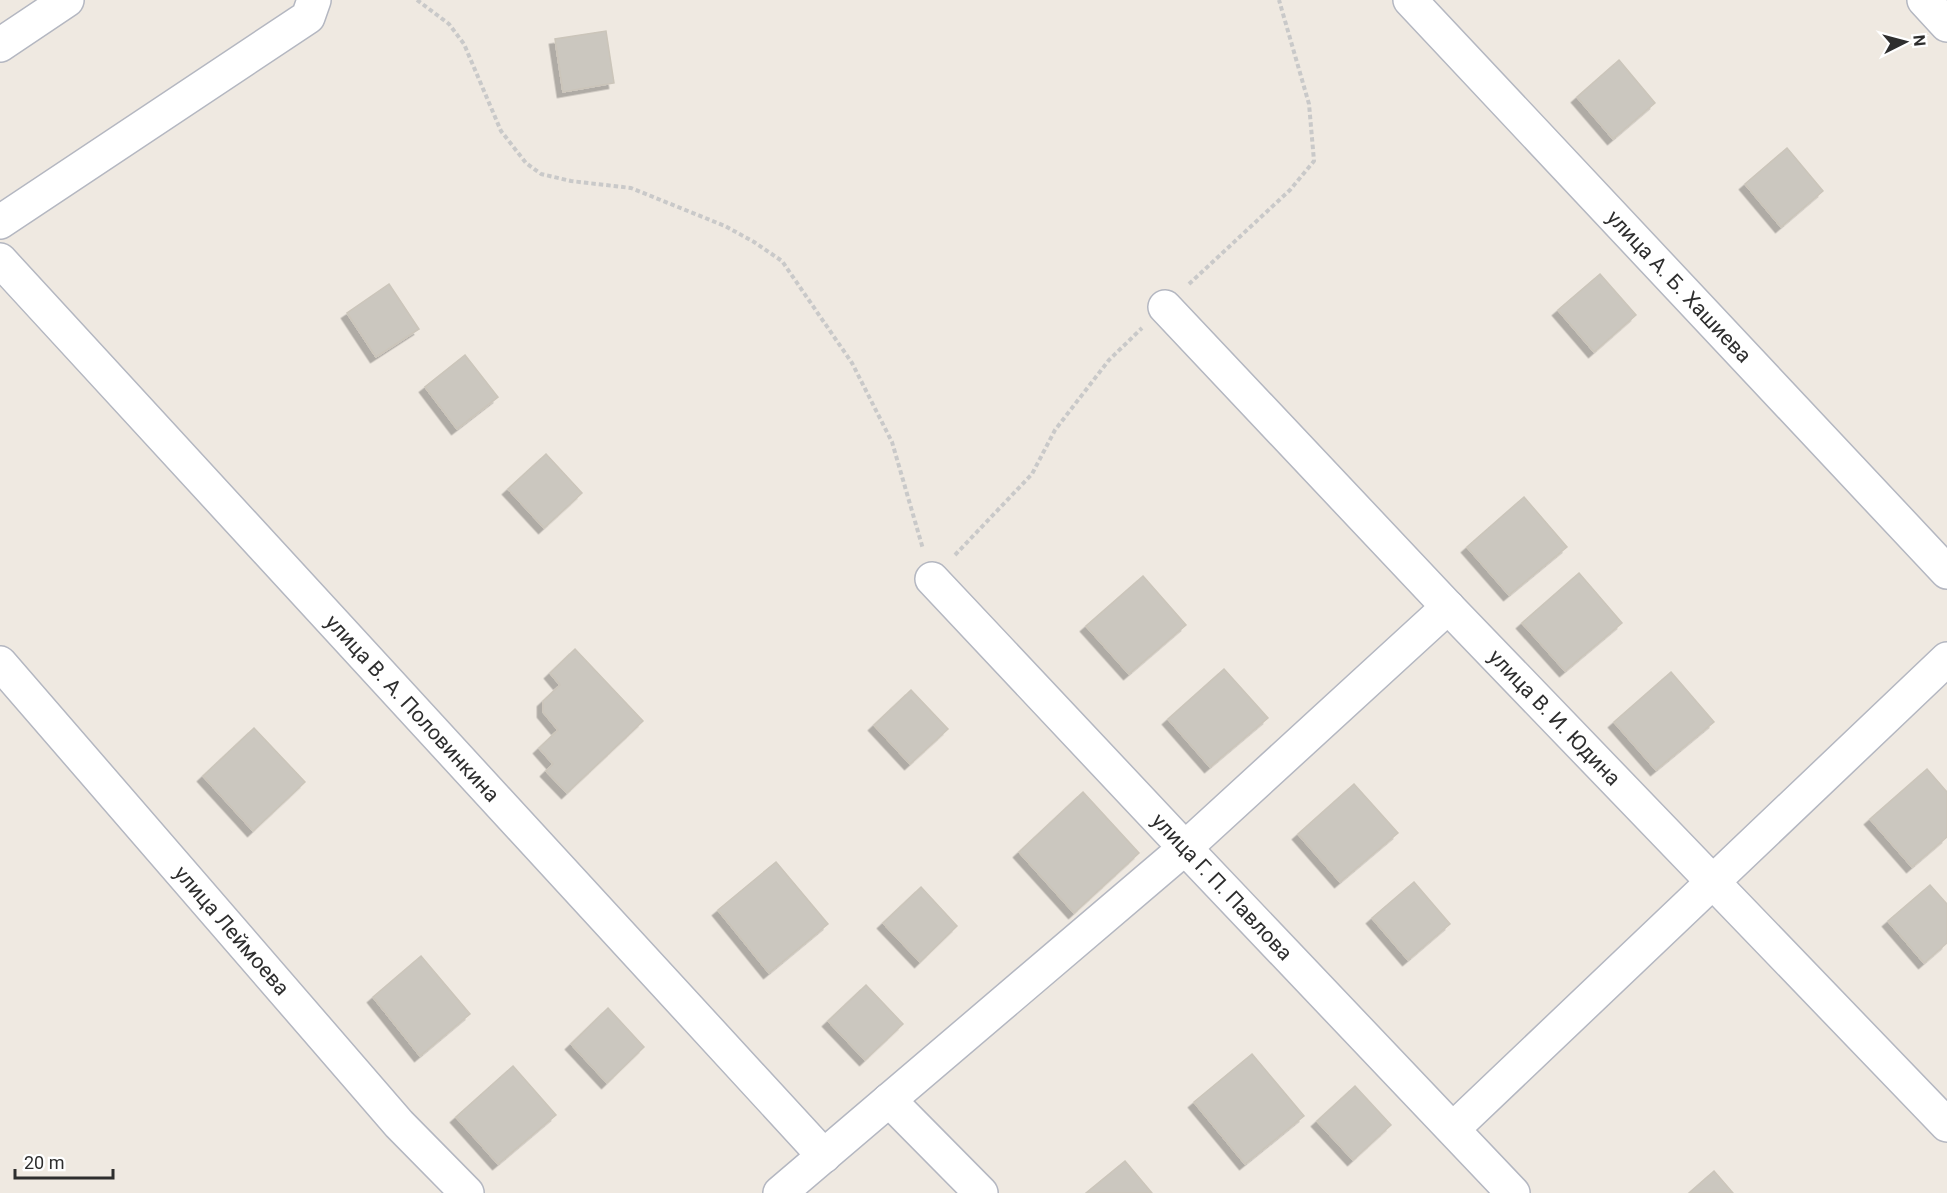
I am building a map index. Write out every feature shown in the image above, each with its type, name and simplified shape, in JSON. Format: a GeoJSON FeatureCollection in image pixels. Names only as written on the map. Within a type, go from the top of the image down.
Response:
{"type":"FeatureCollection","features":[{"type":"Feature","properties":{"kind":"street"},"geometry":{"type":"LineString","coordinates":[[0,45],[67,0]]}},
{"type":"Feature","properties":{"kind":"street"},"geometry":{"type":"LineString","coordinates":[[0,222],[308,17],[314,0]]}},
{"type":"Feature","properties":{"kind":"street","name":"улица А. Б. Хашиева"},"geometry":{"type":"LineString","coordinates":[[1410,0],[1947,572]]}},
{"type":"Feature","properties":{"kind":"street"},"geometry":{"type":"LineString","coordinates":[[1924,0],[1947,25]]}},
{"type":"Feature","properties":{"kind":"street","name":"улица В. А. Половинкина"},"geometry":{"type":"LineString","coordinates":[[0,260],[824,1156]]}},
{"type":"Feature","properties":{"kind":"street","name":"улица В. И. Юдина"},"geometry":{"type":"LineString","coordinates":[[1165,307],[1448,607],[1947,1125]]}},
{"type":"Feature","properties":{"kind":"street","name":"улица Г. П. Павлова"},"geometry":{"type":"LineString","coordinates":[[932,579],[1514,1193]]}},
{"type":"Feature","properties":{"kind":"street"},"geometry":{"type":"LineString","coordinates":[[780,1193],[1185,848],[1448,607]]}},
{"type":"Feature","properties":{"kind":"street"},"geometry":{"type":"LineString","coordinates":[[1453,1129],[1947,659]]}},
{"type":"Feature","properties":{"kind":"street","name":"улица Леймоева"},"geometry":{"type":"LineString","coordinates":[[0,663],[399,1124],[467,1193]]}},
{"type":"Feature","properties":{"kind":"street"},"geometry":{"type":"LineString","coordinates":[[889,1100],[981,1193]]}},
{"type":"Feature","properties":{"kind":"path"},"geometry":{"type":"LineString","coordinates":[[417,0],[449,24],[464,44],[501,131],[526,163],[541,174],[572,181],[632,188],[725,226],[782,261],[852,363],[892,442],[932,579]]}},
{"type":"Feature","properties":{"kind":"building"},"geometry":{"type":"Polygon","coordinates":[[[606,31],[614,83],[563,92],[555,39],[606,31]]]}},
{"type":"Feature","properties":{"kind":"building"},"geometry":{"type":"Polygon","coordinates":[[[1619,60],[1655,103],[1613,139],[1577,97],[1619,60]]]}},
{"type":"Feature","properties":{"kind":"building"},"geometry":{"type":"Polygon","coordinates":[[[1787,148],[1823,191],[1781,227],[1745,184],[1787,148]]]}},
{"type":"Feature","properties":{"kind":"building"},"geometry":{"type":"Polygon","coordinates":[[[1600,274],[1636,315],[1594,352],[1558,310],[1600,274]]]}},
{"type":"Feature","properties":{"kind":"building"},"geometry":{"type":"Polygon","coordinates":[[[389,284],[419,329],[376,357],[347,313],[389,284]]]}},
{"type":"Feature","properties":{"kind":"building"},"geometry":{"type":"Polygon","coordinates":[[[465,355],[498,397],[457,429],[425,387],[465,355]]]}},
{"type":"Feature","properties":{"kind":"building"},"geometry":{"type":"Polygon","coordinates":[[[546,454],[582,493],[544,528],[508,489],[546,454]]]}},
{"type":"Feature","properties":{"kind":"building"},"geometry":{"type":"Polygon","coordinates":[[[1524,497],[1567,547],[1509,595],[1467,547],[1524,497]]]}},
{"type":"Feature","properties":{"kind":"building"},"geometry":{"type":"Polygon","coordinates":[[[1579,573],[1622,623],[1565,671],[1522,623],[1579,573]]]}},
{"type":"Feature","properties":{"kind":"building"},"geometry":{"type":"Polygon","coordinates":[[[1143,576],[1186,625],[1129,674],[1086,626],[1143,576]]]}},
{"type":"Feature","properties":{"kind":"building"},"geometry":{"type":"Polygon","coordinates":[[[575,649],[643,721],[567,793],[546,771],[553,764],[539,748],[558,730],[543,712],[543,701],[560,685],[550,673],[575,649]]]}},
{"type":"Feature","properties":{"kind":"building"},"geometry":{"type":"Polygon","coordinates":[[[1224,669],[1268,718],[1210,767],[1168,719],[1224,669]]]}},
{"type":"Feature","properties":{"kind":"building"},"geometry":{"type":"Polygon","coordinates":[[[1671,672],[1714,722],[1656,770],[1614,722],[1671,672]]]}},
{"type":"Feature","properties":{"kind":"building"},"geometry":{"type":"Polygon","coordinates":[[[911,690],[948,729],[910,764],[874,725],[911,690]]]}},
{"type":"Feature","properties":{"kind":"building"},"geometry":{"type":"Polygon","coordinates":[[[254,728],[305,782],[253,831],[203,776],[254,728]]]}},
{"type":"Feature","properties":{"kind":"building"},"geometry":{"type":"Polygon","coordinates":[[[1927,769],[1947,792],[1947,837],[1912,867],[1870,819],[1927,769]]]}},
{"type":"Feature","properties":{"kind":"building"},"geometry":{"type":"Polygon","coordinates":[[[1354,784],[1398,833],[1340,882],[1298,834],[1354,784]]]}},
{"type":"Feature","properties":{"kind":"building"},"geometry":{"type":"Polygon","coordinates":[[[1083,792],[1139,853],[1074,913],[1019,852],[1083,792]]]}},
{"type":"Feature","properties":{"kind":"building"},"geometry":{"type":"Polygon","coordinates":[[[776,862],[828,924],[769,973],[718,910],[776,862]]]}},
{"type":"Feature","properties":{"kind":"building"},"geometry":{"type":"Polygon","coordinates":[[[1414,882],[1450,924],[1408,960],[1372,918],[1414,882]]]}},
{"type":"Feature","properties":{"kind":"building"},"geometry":{"type":"Polygon","coordinates":[[[1930,885],[1947,904],[1947,943],[1924,963],[1888,921],[1930,885]]]}},
{"type":"Feature","properties":{"kind":"building"},"geometry":{"type":"Polygon","coordinates":[[[921,887],[957,926],[920,962],[883,923],[921,887]]]}},
{"type":"Feature","properties":{"kind":"building"},"geometry":{"type":"Polygon","coordinates":[[[421,956],[470,1014],[420,1056],[373,997],[421,956]]]}},
{"type":"Feature","properties":{"kind":"building"},"geometry":{"type":"Polygon","coordinates":[[[866,985],[903,1024],[865,1060],[828,1021],[866,985]]]}},
{"type":"Feature","properties":{"kind":"building"},"geometry":{"type":"Polygon","coordinates":[[[608,1008],[644,1047],[607,1083],[571,1044],[608,1008]]]}},
{"type":"Feature","properties":{"kind":"building"},"geometry":{"type":"Polygon","coordinates":[[[1252,1054],[1304,1116],[1245,1164],[1194,1102],[1252,1054]]]}},
{"type":"Feature","properties":{"kind":"building"},"geometry":{"type":"Polygon","coordinates":[[[513,1066],[556,1115],[498,1164],[456,1117],[513,1066]]]}},
{"type":"Feature","properties":{"kind":"building"},"geometry":{"type":"Polygon","coordinates":[[[1355,1086],[1391,1125],[1353,1160],[1317,1121],[1355,1086]]]}},
{"type":"Feature","properties":{"kind":"building"},"geometry":{"type":"Polygon","coordinates":[[[1125,1161],[1152,1193],[1086,1193],[1125,1161]]]}},
{"type":"Feature","properties":{"kind":"building"},"geometry":{"type":"Polygon","coordinates":[[[1714,1171],[1733,1193],[1689,1193],[1714,1171]]]}}]}
